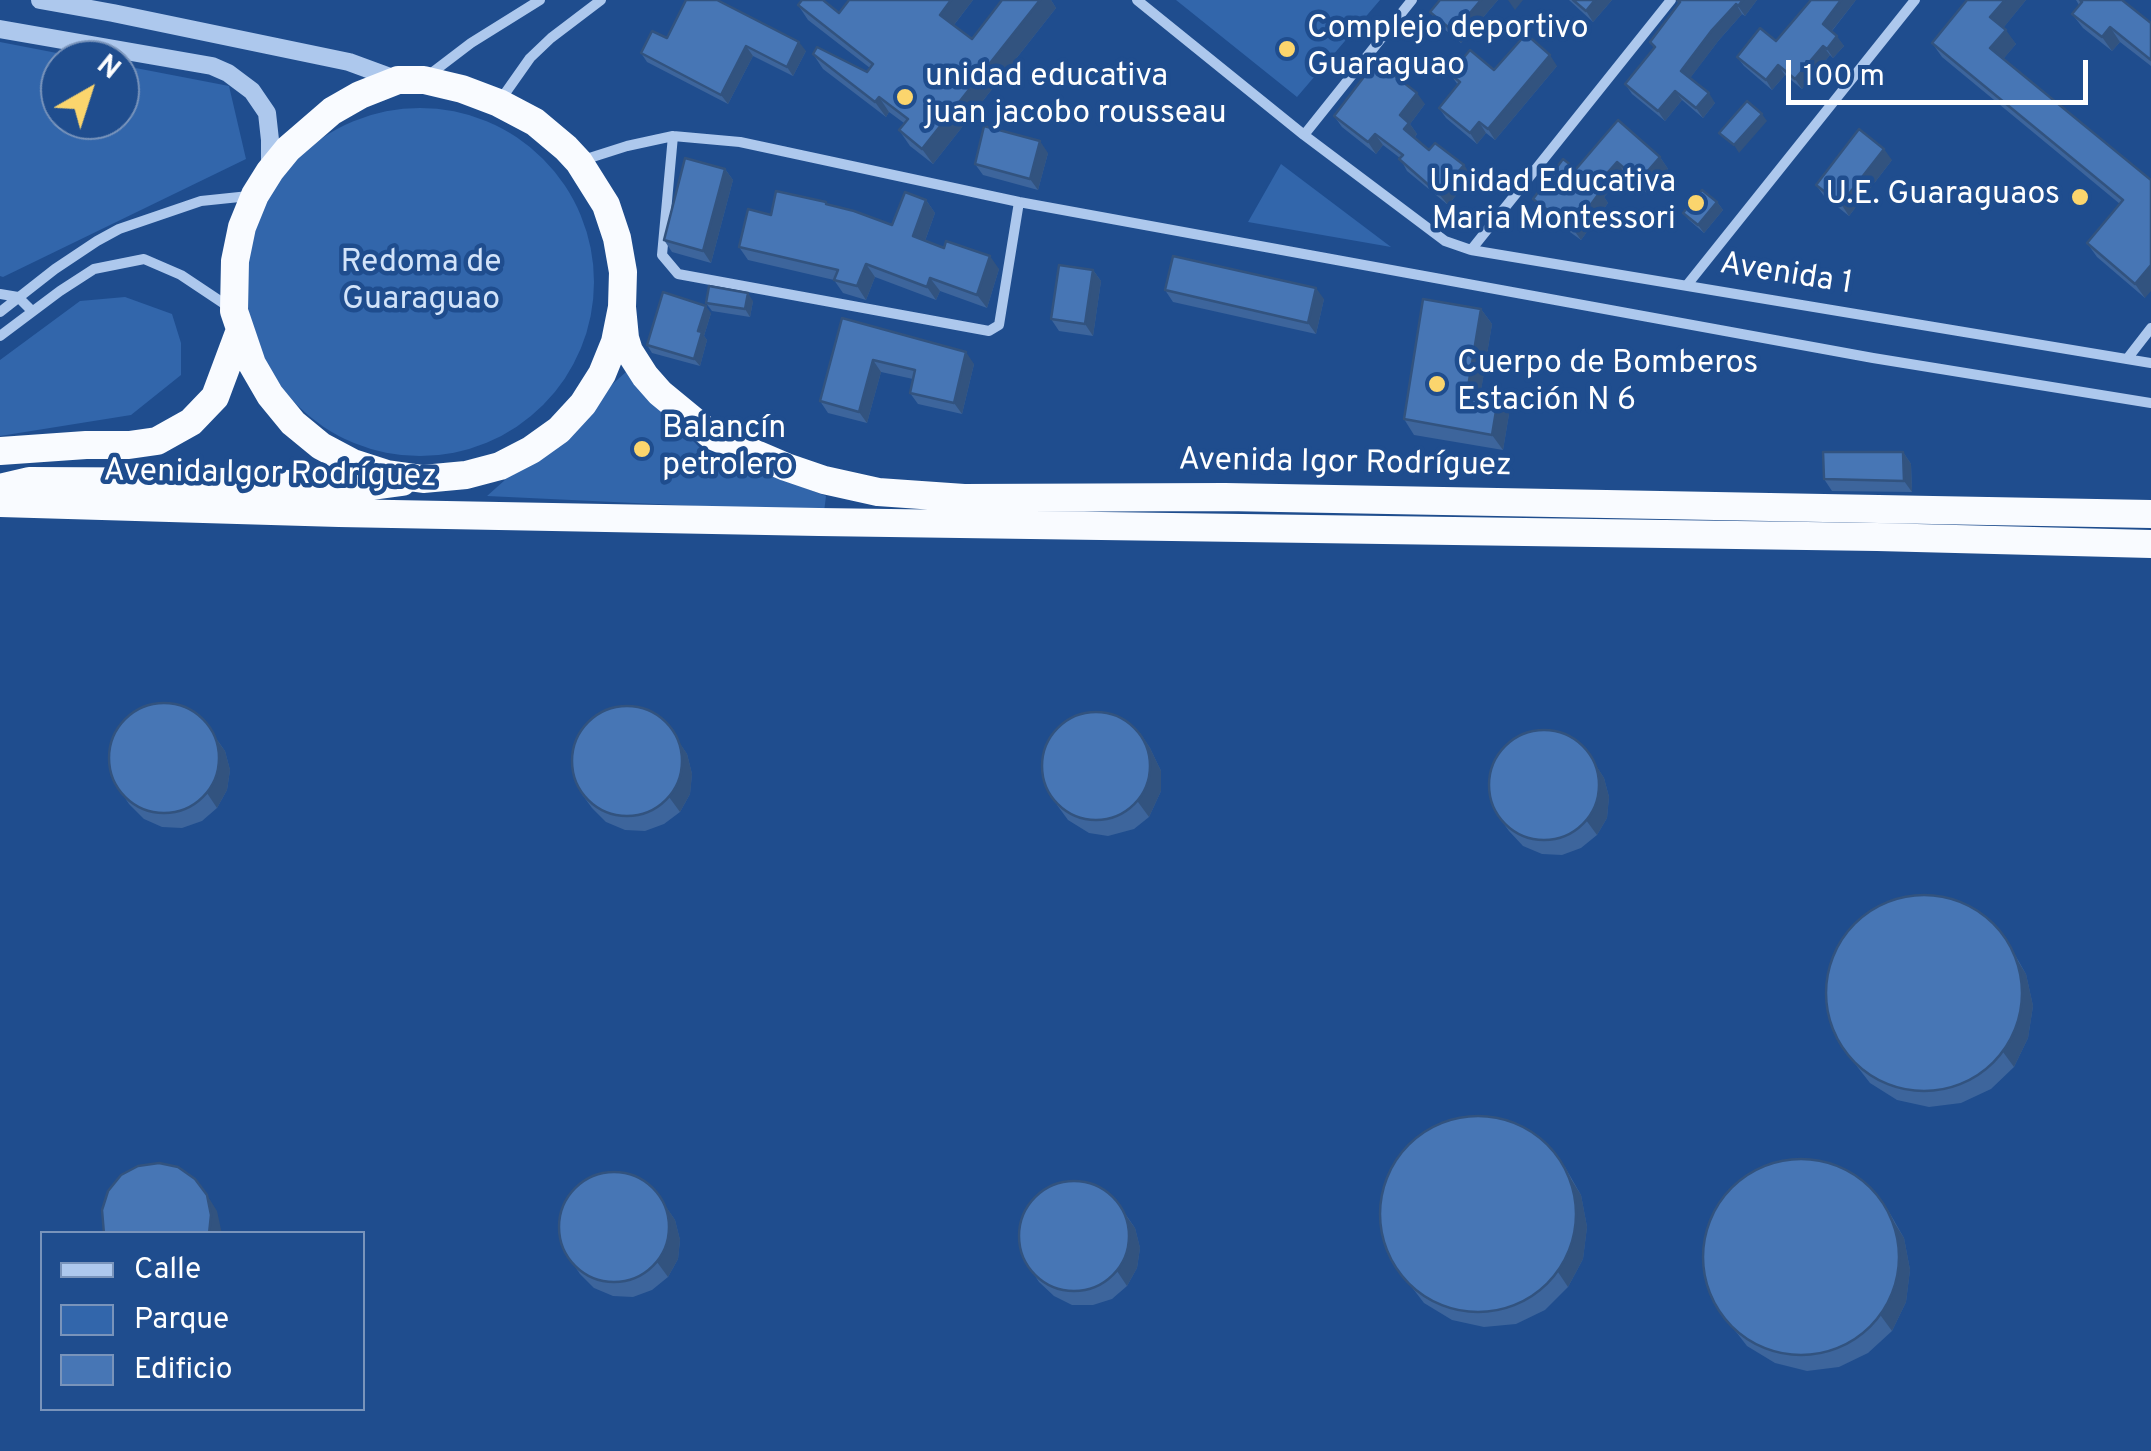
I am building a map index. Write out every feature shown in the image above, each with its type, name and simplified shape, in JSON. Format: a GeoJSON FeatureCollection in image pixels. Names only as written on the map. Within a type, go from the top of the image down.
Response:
{"type":"FeatureCollection","features":[{"type":"Feature","properties":{"kind":"highway"},"geometry":{"type":"LineString","coordinates":[[0,452],[129,445],[158,440],[191,422],[214,397],[237,320],[236,261],[242,227],[262,183],[288,149],[332,111],[360,95],[411,80],[462,89],[499,103],[535,122],[566,148],[606,205],[618,238],[623,272],[615,342],[602,374],[583,404],[559,430],[500,466],[466,475],[364,487],[29,481],[0,488]]}},
{"type":"Feature","properties":{"kind":"highway","name":"Avenida Igor Rodríguez"},"geometry":{"type":"LineString","coordinates":[[622,307],[629,351],[645,376],[710,435],[824,480],[878,492],[964,498],[1244,498],[2151,514]]}},
{"type":"Feature","properties":{"kind":"highway"},"geometry":{"type":"LineString","coordinates":[[237,320],[252,364],[293,423],[321,446],[353,463],[387,474],[427,479]]}},
{"type":"Feature","properties":{"kind":"highway","name":"Avenida Igor Rodríguez"},"geometry":{"type":"LineString","coordinates":[[427,479],[468,498],[538,516]]}},
{"type":"Feature","properties":{"kind":"highway","name":"Avenida Igor Rodríguez"},"geometry":{"type":"LineString","coordinates":[[0,504],[2151,544]]}},
{"type":"Feature","properties":{"kind":"street"},"geometry":{"type":"LineString","coordinates":[[40,0],[349,62],[411,80],[540,0]]}},
{"type":"Feature","properties":{"kind":"street"},"geometry":{"type":"LineString","coordinates":[[499,103],[530,58],[601,0]]}},
{"type":"Feature","properties":{"kind":"street","name":"Avenida 1"},"geometry":{"type":"LineString","coordinates":[[1137,0],[1445,242],[1471,250],[2151,363]]}},
{"type":"Feature","properties":{"kind":"street"},"geometry":{"type":"LineString","coordinates":[[1304,135],[1412,0]]}},
{"type":"Feature","properties":{"kind":"street"},"geometry":{"type":"LineString","coordinates":[[1471,250],[1672,0]]}},
{"type":"Feature","properties":{"kind":"street"},"geometry":{"type":"LineString","coordinates":[[1686,285],[1915,0]]}},
{"type":"Feature","properties":{"kind":"street"},"geometry":{"type":"LineString","coordinates":[[0,29],[212,66],[252,91],[267,113],[270,140],[262,183],[119,228],[0,312]]}},
{"type":"Feature","properties":{"kind":"street"},"geometry":{"type":"LineString","coordinates":[[673,136],[662,255],[678,274],[696,278],[989,331],[1000,324],[1019,202]]}},
{"type":"Feature","properties":{"kind":"street"},"geometry":{"type":"LineString","coordinates":[[579,162],[673,136],[740,142],[1019,202],[1873,358],[2151,403]]}},
{"type":"Feature","properties":{"kind":"street"},"geometry":{"type":"LineString","coordinates":[[0,336],[94,270],[144,259],[181,274],[237,320]]}},
{"type":"Feature","properties":{"kind":"street"},"geometry":{"type":"LineString","coordinates":[[0,294],[18,297],[32,311]]}},
{"type":"Feature","properties":{"kind":"street"},"geometry":{"type":"LineString","coordinates":[[2126,358],[2151,328]]}},
{"type":"Feature","properties":{"kind":"green space","name":"Complejo deportivo Guaraguao"},"geometry":{"type":"Polygon","coordinates":[[[1176,0],[1380,0],[1297,97],[1176,0]]]}},
{"type":"Feature","properties":{"kind":"green space"},"geometry":{"type":"Polygon","coordinates":[[[0,42],[40,50],[40,140],[140,140],[140,69],[229,86],[246,159],[0,276],[0,42]]]}},
{"type":"Feature","properties":{"kind":"green space","name":"Redoma de Guaraguao"},"geometry":{"type":"Polygon","coordinates":[[[420,108],[454,111],[487,121],[517,137],[543,159],[565,185],[581,215],[591,248],[591,316],[581,349],[565,379],[543,405],[517,427],[487,443],[454,453],[420,456],[386,453],[353,443],[323,427],[297,405],[275,379],[259,349],[249,316],[246,282],[249,248],[259,215],[275,185],[297,159],[323,137],[353,121],[386,111],[420,108]]]}},
{"type":"Feature","properties":{"kind":"green space"},"geometry":{"type":"Polygon","coordinates":[[[1281,164],[1391,247],[1248,222],[1281,164]]]}},
{"type":"Feature","properties":{"kind":"green space"},"geometry":{"type":"Polygon","coordinates":[[[125,297],[172,314],[181,343],[181,375],[131,415],[0,436],[0,360],[80,301],[125,297]]]}},
{"type":"Feature","properties":{"kind":"green space"},"geometry":{"type":"Polygon","coordinates":[[[626,372],[700,448],[826,496],[824,512],[487,496],[626,372]]]}},
{"type":"Feature","properties":{"kind":"building"},"geometry":{"type":"Polygon","coordinates":[[[686,0],[717,0],[799,42],[787,67],[746,46],[721,95],[641,53],[652,31],[667,38],[686,0]]]}},
{"type":"Feature","properties":{"kind":"building","name":"unidad educativa juan jacobo rousseau"},"geometry":{"type":"Polygon","coordinates":[[[802,0],[823,0],[839,13],[849,0],[951,0],[940,15],[972,39],[1002,0],[1040,0],[922,149],[899,130],[908,119],[879,97],[875,102],[813,54],[817,47],[867,72],[873,64],[798,5],[802,0]]]}},
{"type":"Feature","properties":{"kind":"building"},"geometry":{"type":"Polygon","coordinates":[[[1440,0],[1481,0],[1454,32],[1430,12],[1440,0]]]}},
{"type":"Feature","properties":{"kind":"building"},"geometry":{"type":"Polygon","coordinates":[[[1573,0],[1595,0],[1586,11],[1573,0]]]}},
{"type":"Feature","properties":{"kind":"building"},"geometry":{"type":"Polygon","coordinates":[[[1677,0],[1743,0],[1712,30],[1681,71],[1709,93],[1696,108],[1675,91],[1658,111],[1625,84],[1655,47],[1650,42],[1680,2],[1677,0]]]}},
{"type":"Feature","properties":{"kind":"building"},"geometry":{"type":"Polygon","coordinates":[[[1811,0],[1841,0],[1823,24],[1837,36],[1827,49],[1823,46],[1795,79],[1778,65],[1766,80],[1737,57],[1760,28],[1776,41],[1811,0]]]}},
{"type":"Feature","properties":{"kind":"building"},"geometry":{"type":"Polygon","coordinates":[[[1967,0],[2005,0],[1990,17],[2006,30],[1990,48],[2151,180],[2151,265],[2135,284],[2087,243],[2123,200],[1932,43],[1967,0]]]}},
{"type":"Feature","properties":{"kind":"building"},"geometry":{"type":"Polygon","coordinates":[[[2080,0],[2122,0],[2151,23],[2151,60],[2110,27],[2102,37],[2072,14],[2080,0]]]}},
{"type":"Feature","properties":{"kind":"building"},"geometry":{"type":"Polygon","coordinates":[[[1526,34],[1550,55],[1488,129],[1479,122],[1470,133],[1439,108],[1460,82],[1450,74],[1470,50],[1494,70],[1526,34]]]}},
{"type":"Feature","properties":{"kind":"building"},"geometry":{"type":"Polygon","coordinates":[[[1376,61],[1417,93],[1400,115],[1409,123],[1404,129],[1429,150],[1435,143],[1464,165],[1439,194],[1399,159],[1403,155],[1375,134],[1368,142],[1334,116],[1376,61]]]}},
{"type":"Feature","properties":{"kind":"building"},"geometry":{"type":"Polygon","coordinates":[[[1747,101],[1762,114],[1734,145],[1719,133],[1747,101]]]}},
{"type":"Feature","properties":{"kind":"building"},"geometry":{"type":"Polygon","coordinates":[[[1618,120],[1660,157],[1639,181],[1617,162],[1594,188],[1600,192],[1573,229],[1533,199],[1563,159],[1576,169],[1618,120]]]}},
{"type":"Feature","properties":{"kind":"building"},"geometry":{"type":"Polygon","coordinates":[[[984,126],[1040,141],[1030,179],[975,164],[984,126]]]}},
{"type":"Feature","properties":{"kind":"building"},"geometry":{"type":"Polygon","coordinates":[[[1859,129],[1884,149],[1841,204],[1816,185],[1859,129]]]}},
{"type":"Feature","properties":{"kind":"building"},"geometry":{"type":"Polygon","coordinates":[[[685,158],[725,169],[703,251],[664,240],[685,158]]]}},
{"type":"Feature","properties":{"kind":"building"},"geometry":{"type":"Polygon","coordinates":[[[1702,190],[1717,202],[1698,225],[1683,213],[1702,190]]]}},
{"type":"Feature","properties":{"kind":"building"},"geometry":{"type":"Polygon","coordinates":[[[776,191],[826,202],[892,225],[905,192],[926,200],[913,236],[944,248],[946,241],[990,256],[977,295],[930,278],[927,287],[866,264],[857,286],[834,280],[838,270],[739,247],[748,209],[771,215],[776,191]]]}},
{"type":"Feature","properties":{"kind":"building"},"geometry":{"type":"Polygon","coordinates":[[[1173,256],[1316,288],[1308,323],[1165,290],[1173,256]]]}},
{"type":"Feature","properties":{"kind":"building"},"geometry":{"type":"Polygon","coordinates":[[[1059,265],[1093,270],[1085,324],[1051,319],[1059,265]]]}},
{"type":"Feature","properties":{"kind":"building"},"geometry":{"type":"Polygon","coordinates":[[[709,286],[748,293],[745,309],[706,303],[709,286]]]}},
{"type":"Feature","properties":{"kind":"building"},"geometry":{"type":"Polygon","coordinates":[[[663,292],[706,306],[694,359],[647,345],[663,292]]]}},
{"type":"Feature","properties":{"kind":"building"},"geometry":{"type":"Polygon","coordinates":[[[1423,299],[1481,309],[1468,387],[1499,393],[1492,435],[1404,419],[1423,299]]]}},
{"type":"Feature","properties":{"kind":"building"},"geometry":{"type":"Polygon","coordinates":[[[842,318],[966,352],[954,403],[910,393],[915,370],[873,360],[859,412],[820,401],[842,318]]]}},
{"type":"Feature","properties":{"kind":"building"},"geometry":{"type":"Polygon","coordinates":[[[1823,452],[1903,452],[1904,481],[1824,479],[1823,452]]]}},
{"type":"Feature","properties":{"kind":"building"},"geometry":{"type":"Polygon","coordinates":[[[164,703],[185,708],[203,719],[214,737],[219,758],[214,779],[203,797],[185,808],[164,813],[143,808],[125,797],[114,779],[109,758],[114,737],[125,719],[143,708],[164,703]]]}},
{"type":"Feature","properties":{"kind":"building"},"geometry":{"type":"Polygon","coordinates":[[[627,706],[648,711],[666,722],[677,740],[682,761],[677,782],[666,800],[648,811],[627,816],[606,811],[588,800],[577,782],[572,761],[577,740],[588,722],[606,711],[627,706]]]}},
{"type":"Feature","properties":{"kind":"building"},"geometry":{"type":"Polygon","coordinates":[[[1096,712],[1117,716],[1134,728],[1146,745],[1150,766],[1146,787],[1134,804],[1117,816],[1096,820],[1075,816],[1058,804],[1046,787],[1042,766],[1046,745],[1058,728],[1075,716],[1096,712]]]}},
{"type":"Feature","properties":{"kind":"building"},"geometry":{"type":"Polygon","coordinates":[[[1544,730],[1565,735],[1583,746],[1594,764],[1599,785],[1594,806],[1583,824],[1565,835],[1544,840],[1523,835],[1505,824],[1494,806],[1489,785],[1494,764],[1505,746],[1523,735],[1544,730]]]}},
{"type":"Feature","properties":{"kind":"building"},"geometry":{"type":"Polygon","coordinates":[[[1924,895],[1961,903],[1993,924],[2014,956],[2022,993],[2014,1030],[1993,1062],[1961,1083],[1924,1091],[1887,1083],[1855,1062],[1834,1030],[1826,993],[1834,956],[1855,924],[1887,903],[1924,895]]]}},
{"type":"Feature","properties":{"kind":"building"},"geometry":{"type":"Polygon","coordinates":[[[1478,1116],[1515,1124],[1547,1145],[1568,1177],[1576,1214],[1568,1251],[1547,1283],[1515,1304],[1478,1312],[1441,1304],[1409,1283],[1388,1251],[1380,1214],[1388,1177],[1409,1145],[1441,1124],[1478,1116]]]}},
{"type":"Feature","properties":{"kind":"building"},"geometry":{"type":"Polygon","coordinates":[[[1801,1159],[1838,1167],[1870,1188],[1891,1220],[1899,1257],[1891,1294],[1870,1326],[1838,1347],[1801,1355],[1764,1347],[1732,1326],[1711,1294],[1703,1257],[1711,1220],[1732,1188],[1764,1167],[1801,1159]]]}},
{"type":"Feature","properties":{"kind":"building"},"geometry":{"type":"Polygon","coordinates":[[[159,1163],[178,1167],[195,1179],[207,1195],[209,1231],[104,1231],[102,1210],[108,1191],[121,1175],[138,1166],[159,1163]]]}},
{"type":"Feature","properties":{"kind":"building"},"geometry":{"type":"Polygon","coordinates":[[[614,1172],[635,1177],[653,1188],[664,1206],[669,1227],[664,1248],[653,1266],[635,1277],[614,1282],[593,1277],[575,1266],[564,1248],[559,1227],[564,1206],[575,1188],[593,1177],[614,1172]]]}},
{"type":"Feature","properties":{"kind":"building"},"geometry":{"type":"Polygon","coordinates":[[[1074,1181],[1095,1186],[1113,1197],[1124,1215],[1129,1236],[1124,1257],[1113,1275],[1095,1286],[1074,1291],[1053,1286],[1035,1275],[1024,1257],[1019,1236],[1024,1215],[1035,1197],[1053,1186],[1074,1181]]]}},
{"type":"Feature","properties":{"kind":"place","name":"Complejo deportivo Guaraguao"},"geometry":{"type":"Point","coordinates":[1287,49]}},
{"type":"Feature","properties":{"kind":"place","name":"unidad educativa juan jacobo rousseau"},"geometry":{"type":"Point","coordinates":[905,97]}},
{"type":"Feature","properties":{"kind":"place","name":"U.E. Guaraguaos"},"geometry":{"type":"Point","coordinates":[2080,197]}},
{"type":"Feature","properties":{"kind":"place","name":"Unidad Educativa Maria Montessori"},"geometry":{"type":"Point","coordinates":[1696,203]}},
{"type":"Feature","properties":{"kind":"place","name":"Cuerpo de Bomberos Estación N 6"},"geometry":{"type":"Point","coordinates":[1437,384]}},
{"type":"Feature","properties":{"kind":"place","name":"Balancín petrolero"},"geometry":{"type":"Point","coordinates":[642,449]}}]}
